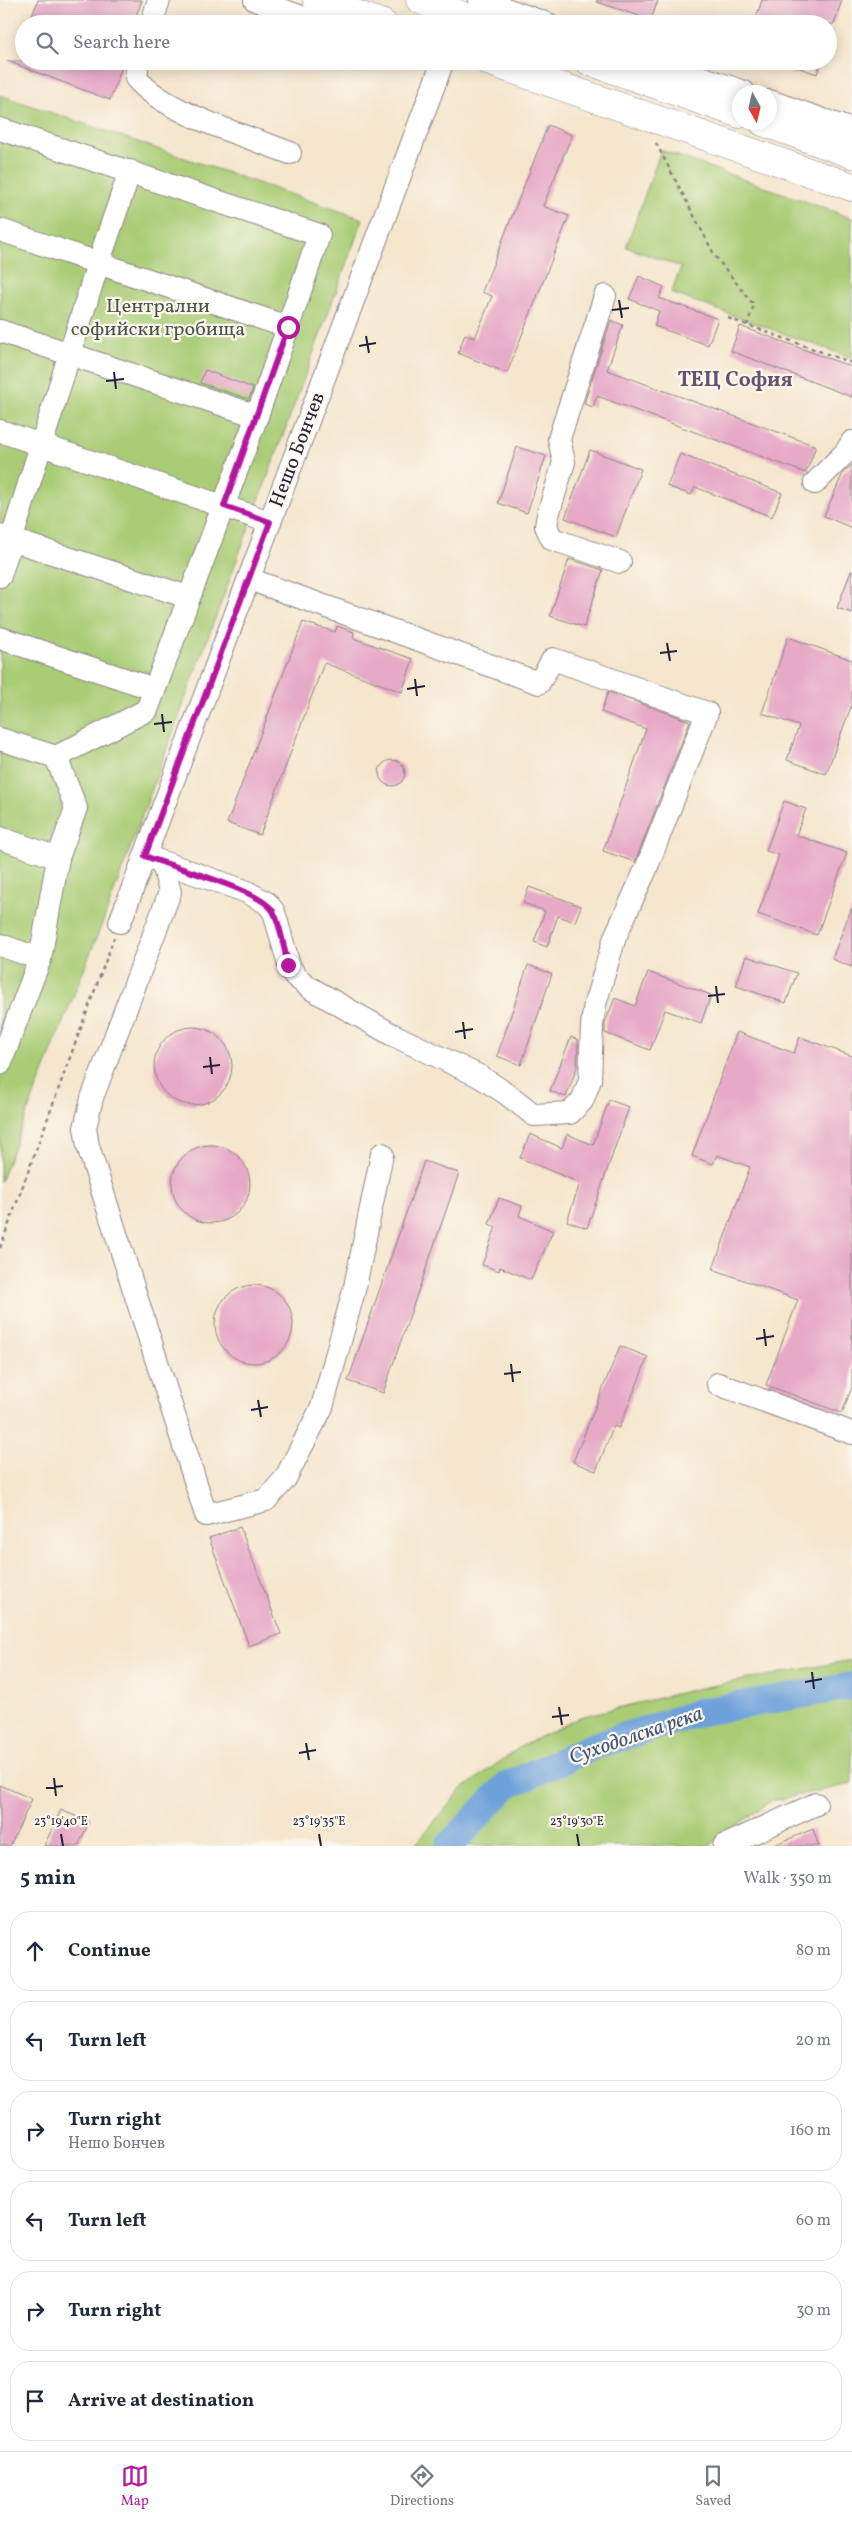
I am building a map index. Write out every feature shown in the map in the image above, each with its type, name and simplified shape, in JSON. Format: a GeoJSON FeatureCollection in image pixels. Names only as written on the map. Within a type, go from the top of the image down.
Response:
{"type":"FeatureCollection","features":[{"type":"Feature","properties":{"kind":"main road"},"geometry":{"type":"LineString","coordinates":[[317,0],[358,15]]}},
{"type":"Feature","properties":{"kind":"main road"},"geometry":{"type":"LineString","coordinates":[[420,0],[465,13]]}},
{"type":"Feature","properties":{"kind":"main road"},"geometry":{"type":"LineString","coordinates":[[514,70],[852,187]]}},
{"type":"Feature","properties":{"kind":"main road"},"geometry":{"type":"LineString","coordinates":[[615,70],[732,111]]}},
{"type":"Feature","properties":{"kind":"main road"},"geometry":{"type":"LineString","coordinates":[[777,127],[852,154]]}},
{"type":"Feature","properties":{"kind":"street"},"geometry":{"type":"LineString","coordinates":[[154,15],[159,0]]}},
{"type":"Feature","properties":{"kind":"street"},"geometry":{"type":"LineString","coordinates":[[254,0],[296,15]]}},
{"type":"Feature","properties":{"kind":"street"},"geometry":{"type":"LineString","coordinates":[[465,13],[480,15]]}},
{"type":"Feature","properties":{"kind":"street"},"geometry":{"type":"LineString","coordinates":[[137,70],[136,78],[145,89],[167,105],[290,153]]}},
{"type":"Feature","properties":{"kind":"street","name":"Нешо Бончев"},"geometry":{"type":"LineString","coordinates":[[120,922],[154,859],[249,579],[434,70]]}},
{"type":"Feature","properties":{"kind":"street"},"geometry":{"type":"LineString","coordinates":[[681,70],[732,88]]}},
{"type":"Feature","properties":{"kind":"street"},"geometry":{"type":"LineString","coordinates":[[777,103],[852,130]]}},
{"type":"Feature","properties":{"kind":"street"},"geometry":{"type":"LineString","coordinates":[[0,129],[319,235],[257,416],[147,710],[56,756],[0,739]]}},
{"type":"Feature","properties":{"kind":"street"},"geometry":{"type":"LineString","coordinates":[[0,576],[6,537],[41,444],[98,264],[130,171]]}},
{"type":"Feature","properties":{"kind":"street"},"geometry":{"type":"LineString","coordinates":[[0,230],[288,327]]}},
{"type":"Feature","properties":{"kind":"street"},"geometry":{"type":"LineString","coordinates":[[605,296],[559,440],[564,462],[546,526],[552,539],[620,562]]}},
{"type":"Feature","properties":{"kind":"street"},"geometry":{"type":"LineString","coordinates":[[0,331],[257,416]]}},
{"type":"Feature","properties":{"kind":"street"},"geometry":{"type":"LineString","coordinates":[[0,431],[270,522]]}},
{"type":"Feature","properties":{"kind":"street"},"geometry":{"type":"LineString","coordinates":[[816,483],[846,452],[852,442]]}},
{"type":"Feature","properties":{"kind":"street"},"geometry":{"type":"LineString","coordinates":[[6,537],[188,597]]}},
{"type":"Feature","properties":{"kind":"street"},"geometry":{"type":"LineString","coordinates":[[154,859],[245,891],[267,903],[274,912],[288,965],[295,976],[326,997],[414,1046],[479,1076],[507,1094],[534,1115],[570,1113],[582,1101],[590,1080],[592,1025],[595,1004],[615,937],[646,869],[707,713],[553,659],[539,683],[249,579]]}},
{"type":"Feature","properties":{"kind":"street"},"geometry":{"type":"LineString","coordinates":[[0,638],[154,689]]}},
{"type":"Feature","properties":{"kind":"street"},"geometry":{"type":"LineString","coordinates":[[2,1055],[40,959],[58,858],[76,808],[56,756]]}},
{"type":"Feature","properties":{"kind":"street"},"geometry":{"type":"LineString","coordinates":[[0,838],[58,858]]}},
{"type":"Feature","properties":{"kind":"street"},"geometry":{"type":"LineString","coordinates":[[154,859],[170,892],[92,1098],[85,1128],[88,1146],[206,1515],[266,1500],[285,1479],[322,1407],[355,1287],[382,1154]]}},
{"type":"Feature","properties":{"kind":"street"},"geometry":{"type":"LineString","coordinates":[[0,945],[40,959]]}},
{"type":"Feature","properties":{"kind":"street"},"geometry":{"type":"LineString","coordinates":[[718,1384],[852,1433]]}},
{"type":"Feature","properties":{"kind":"street"},"geometry":{"type":"LineString","coordinates":[[724,1846],[816,1804]]}},
{"type":"Feature","properties":{"kind":"path"},"geometry":{"type":"LineString","coordinates":[[656,142],[715,256],[754,305],[747,325]]}},
{"type":"Feature","properties":{"kind":"path"},"geometry":{"type":"LineString","coordinates":[[728,318],[852,363]]}},
{"type":"Feature","properties":{"kind":"path"},"geometry":{"type":"LineString","coordinates":[[0,1248],[120,922]]}},
{"type":"Feature","properties":{"kind":"green space","name":"Централни софийски гробища"},"geometry":{"type":"Polygon","coordinates":[[[0,95],[363,219],[105,916],[0,1182],[0,95]]]}},
{"type":"Feature","properties":{"kind":"green space"},"geometry":{"type":"Polygon","coordinates":[[[661,150],[852,218],[852,358],[671,293],[681,267],[626,247],[661,150]]]}},
{"type":"Feature","properties":{"kind":"green space"},"geometry":{"type":"Polygon","coordinates":[[[852,1660],[852,1784],[771,1801],[708,1846],[414,1846],[461,1790],[520,1747],[580,1717],[700,1688],[852,1660]]]}},
{"type":"Feature","properties":{"kind":"building"},"geometry":{"type":"Polygon","coordinates":[[[38,0],[142,0],[136,15],[32,15],[38,0]]]}},
{"type":"Feature","properties":{"kind":"building"},"geometry":{"type":"Polygon","coordinates":[[[597,0],[658,0],[653,15],[636,15],[597,2],[597,0]]]}},
{"type":"Feature","properties":{"kind":"building"},"geometry":{"type":"Polygon","coordinates":[[[762,0],[842,0],[837,15],[757,15],[762,0]]]}},
{"type":"Feature","properties":{"kind":"building"},"geometry":{"type":"Polygon","coordinates":[[[31,70],[121,70],[110,100],[31,70]]]}},
{"type":"Feature","properties":{"kind":"building"},"geometry":{"type":"Polygon","coordinates":[[[805,70],[818,70],[817,74],[805,70]]]}},
{"type":"Feature","properties":{"kind":"building"},"geometry":{"type":"Polygon","coordinates":[[[548,125],[572,135],[543,206],[569,216],[507,373],[458,353],[465,334],[475,338],[492,296],[482,292],[548,125]]]}},
{"type":"Feature","properties":{"kind":"building"},"geometry":{"type":"Polygon","coordinates":[[[639,276],[664,287],[659,298],[718,319],[708,345],[654,326],[659,311],[629,299],[639,276]]]}},
{"type":"Feature","properties":{"kind":"building"},"geometry":{"type":"Polygon","coordinates":[[[611,320],[623,325],[607,370],[816,446],[806,473],[597,396],[593,407],[584,404],[611,320]]]}},
{"type":"Feature","properties":{"kind":"building"},"geometry":{"type":"Polygon","coordinates":[[[740,326],[852,367],[852,397],[731,351],[740,326]]]}},
{"type":"Feature","properties":{"kind":"building"},"geometry":{"type":"Polygon","coordinates":[[[205,370],[253,388],[249,399],[200,383],[205,370]]]}},
{"type":"Feature","properties":{"kind":"building"},"geometry":{"type":"Polygon","coordinates":[[[517,447],[546,456],[527,513],[498,503],[517,447]]]}},
{"type":"Feature","properties":{"kind":"building"},"geometry":{"type":"Polygon","coordinates":[[[590,450],[641,469],[616,537],[565,518],[590,450]]]}},
{"type":"Feature","properties":{"kind":"building"},"geometry":{"type":"Polygon","coordinates":[[[680,454],[782,493],[772,517],[695,487],[691,495],[667,486],[680,454]]]}},
{"type":"Feature","properties":{"kind":"building"},"geometry":{"type":"Polygon","coordinates":[[[852,465],[852,528],[824,516],[843,473],[852,465]]]}},
{"type":"Feature","properties":{"kind":"building"},"geometry":{"type":"Polygon","coordinates":[[[569,559],[603,570],[584,627],[550,616],[569,559]]]}},
{"type":"Feature","properties":{"kind":"building"},"geometry":{"type":"Polygon","coordinates":[[[852,571],[852,613],[837,608],[852,571]]]}},
{"type":"Feature","properties":{"kind":"building"},"geometry":{"type":"Polygon","coordinates":[[[303,622],[335,632],[337,626],[354,632],[353,638],[413,659],[402,692],[324,663],[260,835],[227,823],[303,622]]]}},
{"type":"Feature","properties":{"kind":"building"},"geometry":{"type":"Polygon","coordinates":[[[788,637],[852,660],[852,704],[826,774],[787,760],[799,726],[762,713],[788,637]]]}},
{"type":"Feature","properties":{"kind":"building"},"geometry":{"type":"Polygon","coordinates":[[[608,692],[690,721],[635,862],[603,851],[646,729],[601,712],[608,692]]]}},
{"type":"Feature","properties":{"kind":"building"},"geometry":{"type":"Polygon","coordinates":[[[392,760],[401,764],[405,773],[401,782],[392,786],[383,782],[379,773],[383,764],[392,760]]]}},
{"type":"Feature","properties":{"kind":"building"},"geometry":{"type":"Polygon","coordinates":[[[784,801],[806,809],[796,835],[847,853],[817,935],[758,914],[779,855],[766,851],[784,801]]]}},
{"type":"Feature","properties":{"kind":"building"},"geometry":{"type":"Polygon","coordinates":[[[529,887],[581,906],[575,922],[558,916],[547,947],[534,942],[545,911],[523,903],[529,887]]]}},
{"type":"Feature","properties":{"kind":"building"},"geometry":{"type":"Polygon","coordinates":[[[852,909],[852,967],[832,959],[852,909]]]}},
{"type":"Feature","properties":{"kind":"building"},"geometry":{"type":"Polygon","coordinates":[[[746,956],[797,973],[786,1003],[736,986],[746,956]]]}},
{"type":"Feature","properties":{"kind":"building"},"geometry":{"type":"Polygon","coordinates":[[[528,965],[552,974],[521,1065],[497,1056],[528,965]]]}},
{"type":"Feature","properties":{"kind":"building"},"geometry":{"type":"Polygon","coordinates":[[[648,972],[711,995],[701,1023],[665,1010],[650,1050],[605,1033],[605,1023],[615,998],[635,1006],[648,972]]]}},
{"type":"Feature","properties":{"kind":"building"},"geometry":{"type":"Polygon","coordinates":[[[193,1027],[208,1030],[220,1039],[229,1051],[232,1066],[229,1081],[220,1093],[208,1102],[193,1105],[178,1102],[166,1093],[157,1081],[154,1066],[157,1051],[166,1039],[178,1030],[193,1027]]]}},
{"type":"Feature","properties":{"kind":"building"},"geometry":{"type":"Polygon","coordinates":[[[737,1032],[794,1053],[800,1037],[852,1056],[852,1387],[842,1413],[766,1385],[798,1300],[713,1269],[750,1167],[717,1155],[713,1164],[692,1156],[737,1032]]]}},
{"type":"Feature","properties":{"kind":"building"},"geometry":{"type":"Polygon","coordinates":[[[571,1037],[578,1040],[577,1067],[566,1097],[550,1091],[571,1037]]]}},
{"type":"Feature","properties":{"kind":"building"},"geometry":{"type":"Polygon","coordinates":[[[609,1100],[629,1107],[587,1228],[567,1221],[580,1183],[520,1158],[530,1134],[562,1148],[567,1134],[593,1145],[609,1100]]]}},
{"type":"Feature","properties":{"kind":"building"},"geometry":{"type":"Polygon","coordinates":[[[211,1145],[226,1148],[238,1157],[247,1169],[250,1184],[247,1199],[238,1211],[226,1220],[211,1223],[196,1220],[184,1211],[175,1199],[172,1184],[175,1169],[184,1157],[196,1148],[211,1145]]]}},
{"type":"Feature","properties":{"kind":"building"},"geometry":{"type":"Polygon","coordinates":[[[424,1161],[459,1173],[383,1393],[348,1381],[424,1161]]]}},
{"type":"Feature","properties":{"kind":"building"},"geometry":{"type":"Polygon","coordinates":[[[499,1198],[522,1206],[519,1216],[553,1231],[531,1280],[500,1267],[499,1271],[482,1265],[496,1227],[489,1224],[499,1198]]]}},
{"type":"Feature","properties":{"kind":"building"},"geometry":{"type":"Polygon","coordinates":[[[254,1285],[269,1288],[281,1297],[290,1309],[293,1324],[290,1339],[281,1351],[269,1360],[254,1363],[239,1360],[227,1351],[218,1339],[215,1324],[218,1309],[227,1297],[239,1288],[254,1285]]]}},
{"type":"Feature","properties":{"kind":"building"},"geometry":{"type":"Polygon","coordinates":[[[620,1346],[648,1357],[619,1428],[614,1426],[596,1471],[573,1462],[620,1346]]]}},
{"type":"Feature","properties":{"kind":"building"},"geometry":{"type":"Polygon","coordinates":[[[240,1527],[281,1634],[249,1646],[209,1538],[240,1527]]]}},
{"type":"Feature","properties":{"kind":"building"},"geometry":{"type":"Polygon","coordinates":[[[0,1785],[32,1799],[10,1846],[0,1846],[0,1785]]]}},
{"type":"Feature","properties":{"kind":"building"},"geometry":{"type":"Polygon","coordinates":[[[61,1810],[89,1822],[78,1846],[44,1846],[61,1810]]]}},
{"type":"Feature","properties":{"kind":"building"},"geometry":{"type":"Polygon","coordinates":[[[813,1829],[819,1846],[772,1846],[813,1829]]]}},
{"type":"Feature","properties":{"kind":"waterway","name":"Суходолска река"},"geometry":{"type":"LineString","coordinates":[[449,1846],[506,1786],[594,1746],[701,1712],[852,1686]]}},
{"type":"Feature","properties":{"kind":"district","name":"ТЕЦ София"},"geometry":{"type":"Point","coordinates":[735,380]}},
{"type":"Feature","properties":{"kind":"route"},"geometry":{"type":"LineString","coordinates":[[288,327],[224,506],[270,522],[145,856],[245,891],[267,903],[274,912],[288,965]]}}]}
